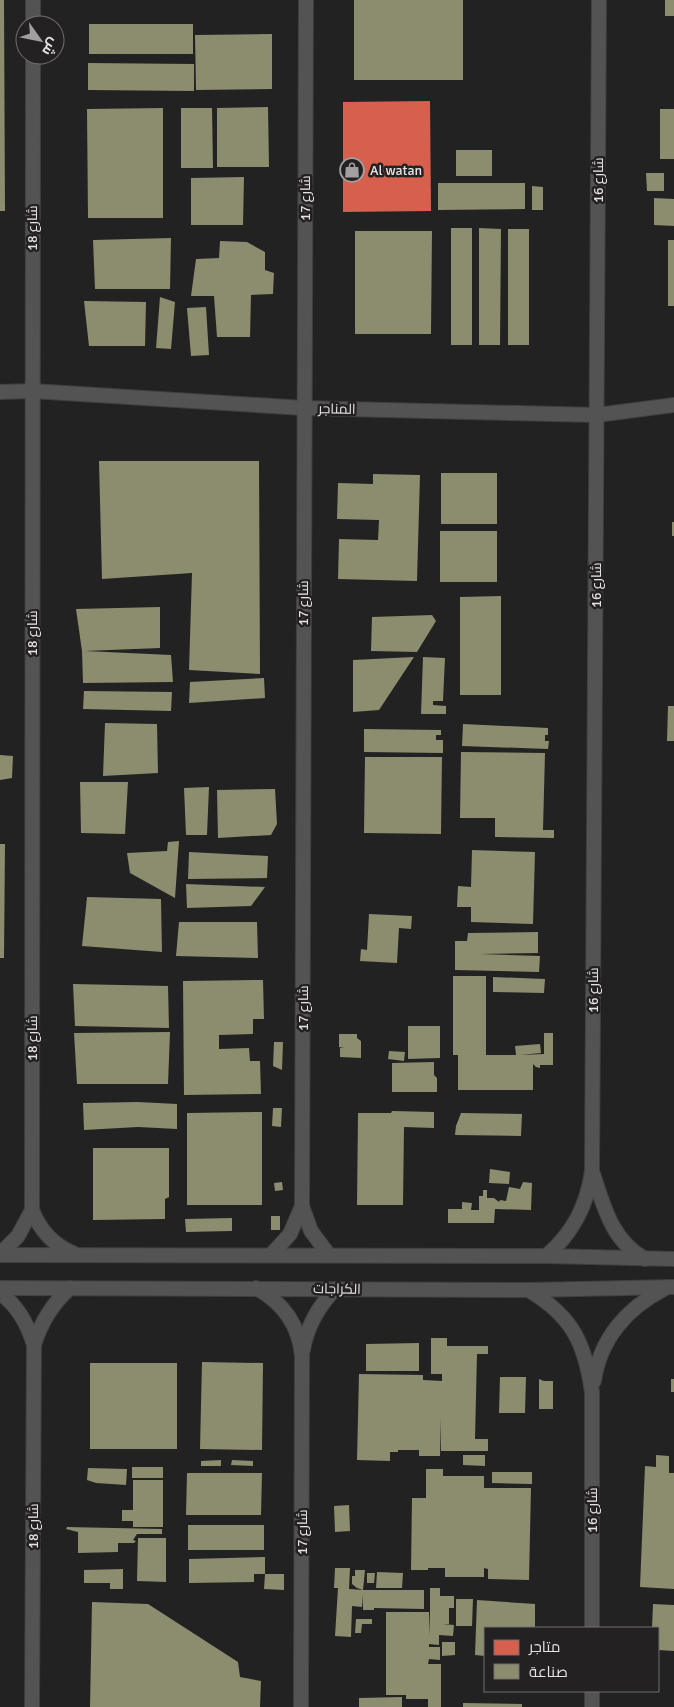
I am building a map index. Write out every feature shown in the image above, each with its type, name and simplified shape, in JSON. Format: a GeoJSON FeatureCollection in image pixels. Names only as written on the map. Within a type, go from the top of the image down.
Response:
{"type":"FeatureCollection","features":[{"type":"Feature","properties":{"kind":"street"},"geometry":{"type":"LineString","coordinates":[[33,0],[33,15]]}},
{"type":"Feature","properties":{"kind":"street","name":"شارع 17"},"geometry":{"type":"LineString","coordinates":[[306,0],[302,1206],[311,1231],[330,1256]]}},
{"type":"Feature","properties":{"kind":"street","name":"شارع 16"},"geometry":{"type":"LineString","coordinates":[[546,1256],[566,1236],[578,1218],[586,1199],[592,1171],[599,0]]}},
{"type":"Feature","properties":{"kind":"street","name":"شارع 18"},"geometry":{"type":"LineString","coordinates":[[33,65],[32,1210],[42,1230],[49,1238],[67,1251],[78,1255]]}},
{"type":"Feature","properties":{"kind":"street","name":"المناجر"},"geometry":{"type":"LineString","coordinates":[[0,392],[32,391],[304,408],[597,415],[674,405]]}},
{"type":"Feature","properties":{"kind":"street","name":"شارع 16"},"geometry":{"type":"LineString","coordinates":[[592,1171],[616,1234],[629,1248],[645,1259]]}},
{"type":"Feature","properties":{"kind":"street","name":"شارع 17"},"geometry":{"type":"LineString","coordinates":[[271,1255],[290,1234],[302,1206]]}},
{"type":"Feature","properties":{"kind":"street","name":"شارع 18"},"geometry":{"type":"LineString","coordinates":[[0,1254],[18,1236],[32,1210]]}},
{"type":"Feature","properties":{"kind":"street"},"geometry":{"type":"LineString","coordinates":[[0,1254],[546,1256],[674,1259]]}},
{"type":"Feature","properties":{"kind":"street","name":"شارع 16"},"geometry":{"type":"LineString","coordinates":[[592,1392],[600,1355],[614,1329],[629,1312],[647,1298],[671,1287]]}},
{"type":"Feature","properties":{"kind":"street","name":"الكراجات"},"geometry":{"type":"LineString","coordinates":[[0,1288],[530,1290],[671,1287]]}},
{"type":"Feature","properties":{"kind":"street","name":"شارع 18"},"geometry":{"type":"LineString","coordinates":[[32,1707],[34,1345],[38,1332],[51,1308],[70,1288]]}},
{"type":"Feature","properties":{"kind":"street","name":"شارع 17"},"geometry":{"type":"LineString","coordinates":[[255,1288],[276,1301],[292,1320],[301,1344],[301,1707]]}},
{"type":"Feature","properties":{"kind":"street","name":"شارع 17"},"geometry":{"type":"LineString","coordinates":[[302,1356],[312,1319],[335,1289]]}},
{"type":"Feature","properties":{"kind":"street","name":"شارع 16"},"geometry":{"type":"LineString","coordinates":[[530,1290],[559,1312],[570,1325],[586,1358],[592,1392],[592,1627]]}},
{"type":"Feature","properties":{"kind":"street","name":"شارع 18"},"geometry":{"type":"LineString","coordinates":[[0,1293],[19,1312],[26,1323],[34,1345]]}},
{"type":"Feature","properties":{"kind":"street"},"geometry":{"type":"LineString","coordinates":[[592,1692],[592,1707]]}},
{"type":"Feature","properties":{"kind":"building: متاجر"},"geometry":{"type":"Polygon","coordinates":[[[430,101],[431,211],[343,212],[343,102],[430,101]]]}},
{"type":"Feature","properties":{"kind":"building: صناعة"},"geometry":{"type":"Polygon","coordinates":[[[0,0],[4,0],[5,211],[0,211],[0,0]]]}},
{"type":"Feature","properties":{"kind":"building: صناعة"},"geometry":{"type":"Polygon","coordinates":[[[354,0],[463,0],[463,80],[354,80],[354,0]]]}},
{"type":"Feature","properties":{"kind":"building: صناعة"},"geometry":{"type":"Polygon","coordinates":[[[665,0],[674,0],[674,16],[665,16],[665,0]]]}},
{"type":"Feature","properties":{"kind":"building: صناعة"},"geometry":{"type":"Polygon","coordinates":[[[89,24],[193,24],[193,54],[89,54],[89,24]]]}},
{"type":"Feature","properties":{"kind":"building: صناعة"},"geometry":{"type":"Polygon","coordinates":[[[272,34],[272,89],[196,90],[195,35],[272,34]]]}},
{"type":"Feature","properties":{"kind":"building: صناعة"},"geometry":{"type":"Polygon","coordinates":[[[88,63],[194,64],[194,91],[88,90],[88,63]]]}},
{"type":"Feature","properties":{"kind":"building: صناعة"},"geometry":{"type":"Polygon","coordinates":[[[268,107],[269,167],[217,167],[217,108],[268,107]]]}},
{"type":"Feature","properties":{"kind":"building: صناعة"},"geometry":{"type":"Polygon","coordinates":[[[163,108],[163,218],[88,218],[87,109],[163,108]]]}},
{"type":"Feature","properties":{"kind":"building: صناعة"},"geometry":{"type":"Polygon","coordinates":[[[181,108],[212,108],[213,168],[181,168],[181,108]]]}},
{"type":"Feature","properties":{"kind":"building: صناعة"},"geometry":{"type":"Polygon","coordinates":[[[660,109],[674,109],[674,159],[660,159],[660,109]]]}},
{"type":"Feature","properties":{"kind":"building: صناعة"},"geometry":{"type":"Polygon","coordinates":[[[456,150],[492,150],[492,176],[456,176],[456,150]]]}},
{"type":"Feature","properties":{"kind":"building: صناعة"},"geometry":{"type":"Polygon","coordinates":[[[646,173],[664,173],[664,191],[647,191],[646,173]]]}},
{"type":"Feature","properties":{"kind":"building: صناعة"},"geometry":{"type":"Polygon","coordinates":[[[244,177],[243,225],[191,225],[191,178],[244,177]]]}},
{"type":"Feature","properties":{"kind":"building: صناعة"},"geometry":{"type":"Polygon","coordinates":[[[438,183],[525,183],[525,209],[438,210],[438,183]]]}},
{"type":"Feature","properties":{"kind":"building: صناعة"},"geometry":{"type":"Polygon","coordinates":[[[532,186],[543,187],[543,210],[532,210],[532,186]]]}},
{"type":"Feature","properties":{"kind":"building: صناعة"},"geometry":{"type":"Polygon","coordinates":[[[654,198],[674,199],[674,226],[654,225],[654,198]]]}},
{"type":"Feature","properties":{"kind":"building: صناعة"},"geometry":{"type":"Polygon","coordinates":[[[451,228],[472,228],[472,345],[451,345],[451,228]]]}},
{"type":"Feature","properties":{"kind":"building: صناعة"},"geometry":{"type":"Polygon","coordinates":[[[479,228],[501,229],[500,345],[479,345],[479,228]]]}},
{"type":"Feature","properties":{"kind":"building: صناعة"},"geometry":{"type":"Polygon","coordinates":[[[508,229],[529,229],[529,345],[508,345],[508,229]]]}},
{"type":"Feature","properties":{"kind":"building: صناعة"},"geometry":{"type":"Polygon","coordinates":[[[355,231],[432,231],[431,334],[355,334],[355,231]]]}},
{"type":"Feature","properties":{"kind":"building: صناعة"},"geometry":{"type":"Polygon","coordinates":[[[171,238],[170,289],[95,289],[93,240],[171,238]]]}},
{"type":"Feature","properties":{"kind":"building: صناعة"},"geometry":{"type":"Polygon","coordinates":[[[668,240],[674,240],[674,306],[668,306],[668,240]]]}},
{"type":"Feature","properties":{"kind":"building: صناعة"},"geometry":{"type":"Polygon","coordinates":[[[220,241],[247,242],[265,252],[265,270],[274,273],[273,294],[251,295],[250,337],[217,337],[214,296],[191,296],[196,259],[219,258],[220,241]]]}},
{"type":"Feature","properties":{"kind":"building: صناعة"},"geometry":{"type":"Polygon","coordinates":[[[160,297],[175,302],[171,349],[156,348],[160,297]]]}},
{"type":"Feature","properties":{"kind":"building: صناعة"},"geometry":{"type":"Polygon","coordinates":[[[84,301],[146,302],[145,346],[89,346],[84,301]]]}},
{"type":"Feature","properties":{"kind":"building: صناعة"},"geometry":{"type":"Polygon","coordinates":[[[206,307],[209,355],[191,356],[187,308],[206,307]]]}},
{"type":"Feature","properties":{"kind":"building: صناعة"},"geometry":{"type":"Polygon","coordinates":[[[99,461],[259,461],[260,674],[189,670],[192,573],[102,579],[99,461]]]}},
{"type":"Feature","properties":{"kind":"building: صناعة"},"geometry":{"type":"Polygon","coordinates":[[[441,473],[497,473],[497,524],[441,524],[441,473]]]}},
{"type":"Feature","properties":{"kind":"building: صناعة"},"geometry":{"type":"Polygon","coordinates":[[[373,474],[420,475],[417,581],[338,579],[339,539],[378,540],[379,520],[337,519],[338,483],[373,484],[373,474]]]}},
{"type":"Feature","properties":{"kind":"building: صناعة"},"geometry":{"type":"Polygon","coordinates":[[[672,522],[674,522],[674,536],[672,536],[672,522]]]}},
{"type":"Feature","properties":{"kind":"building: صناعة"},"geometry":{"type":"Polygon","coordinates":[[[440,531],[497,531],[497,582],[440,582],[440,531]]]}},
{"type":"Feature","properties":{"kind":"building: صناعة"},"geometry":{"type":"Polygon","coordinates":[[[501,596],[501,695],[460,695],[460,597],[501,596]]]}},
{"type":"Feature","properties":{"kind":"building: صناعة"},"geometry":{"type":"Polygon","coordinates":[[[160,607],[160,648],[85,651],[171,655],[173,682],[83,683],[82,651],[76,609],[160,607]]]}},
{"type":"Feature","properties":{"kind":"building: صناعة"},"geometry":{"type":"Polygon","coordinates":[[[432,615],[436,621],[417,652],[371,651],[372,617],[432,615]]]}},
{"type":"Feature","properties":{"kind":"building: صناعة"},"geometry":{"type":"Polygon","coordinates":[[[414,657],[379,710],[353,712],[353,660],[414,657]]]}},
{"type":"Feature","properties":{"kind":"building: صناعة"},"geometry":{"type":"Polygon","coordinates":[[[423,657],[445,658],[443,701],[433,701],[433,705],[446,706],[446,714],[421,714],[423,657]]]}},
{"type":"Feature","properties":{"kind":"building: صناعة"},"geometry":{"type":"Polygon","coordinates":[[[264,678],[265,698],[189,703],[190,682],[264,678]]]}},
{"type":"Feature","properties":{"kind":"building: صناعة"},"geometry":{"type":"Polygon","coordinates":[[[84,691],[172,692],[171,711],[83,709],[84,691]]]}},
{"type":"Feature","properties":{"kind":"building: صناعة"},"geometry":{"type":"Polygon","coordinates":[[[668,706],[674,706],[674,741],[667,741],[668,706]]]}},
{"type":"Feature","properties":{"kind":"building: صناعة"},"geometry":{"type":"Polygon","coordinates":[[[105,723],[157,724],[158,773],[103,776],[105,723]]]}},
{"type":"Feature","properties":{"kind":"building: صناعة"},"geometry":{"type":"Polygon","coordinates":[[[463,724],[548,728],[548,735],[545,735],[545,741],[549,741],[548,749],[462,746],[463,724]]]}},
{"type":"Feature","properties":{"kind":"building: صناعة"},"geometry":{"type":"Polygon","coordinates":[[[364,729],[441,730],[441,735],[436,735],[436,740],[443,740],[443,753],[364,752],[364,729]]]}},
{"type":"Feature","properties":{"kind":"building: صناعة"},"geometry":{"type":"Polygon","coordinates":[[[461,752],[545,753],[543,830],[554,830],[554,838],[495,837],[495,818],[460,818],[461,752]]]}},
{"type":"Feature","properties":{"kind":"building: صناعة"},"geometry":{"type":"Polygon","coordinates":[[[0,755],[13,756],[12,778],[0,780],[0,755]]]}},
{"type":"Feature","properties":{"kind":"building: صناعة"},"geometry":{"type":"Polygon","coordinates":[[[365,757],[442,757],[441,834],[364,833],[365,757]]]}},
{"type":"Feature","properties":{"kind":"building: صناعة"},"geometry":{"type":"Polygon","coordinates":[[[80,782],[128,782],[125,834],[81,833],[80,782]]]}},
{"type":"Feature","properties":{"kind":"building: صناعة"},"geometry":{"type":"Polygon","coordinates":[[[209,787],[207,835],[186,835],[184,788],[209,787]]]}},
{"type":"Feature","properties":{"kind":"building: صناعة"},"geometry":{"type":"Polygon","coordinates":[[[275,789],[277,824],[271,835],[218,838],[217,790],[275,789]]]}},
{"type":"Feature","properties":{"kind":"building: صناعة"},"geometry":{"type":"Polygon","coordinates":[[[179,841],[175,898],[130,873],[127,853],[167,851],[168,842],[179,841]]]}},
{"type":"Feature","properties":{"kind":"building: صناعة"},"geometry":{"type":"Polygon","coordinates":[[[0,844],[5,844],[4,958],[0,958],[0,844]]]}},
{"type":"Feature","properties":{"kind":"building: صناعة"},"geometry":{"type":"Polygon","coordinates":[[[472,850],[535,852],[533,924],[471,922],[471,907],[457,907],[458,886],[471,887],[472,850]]]}},
{"type":"Feature","properties":{"kind":"building: صناعة"},"geometry":{"type":"Polygon","coordinates":[[[189,852],[268,856],[267,878],[188,879],[189,852]]]}},
{"type":"Feature","properties":{"kind":"building: صناعة"},"geometry":{"type":"Polygon","coordinates":[[[186,884],[265,887],[251,906],[187,908],[186,884]]]}},
{"type":"Feature","properties":{"kind":"building: صناعة"},"geometry":{"type":"Polygon","coordinates":[[[87,897],[161,899],[162,952],[82,946],[87,897]]]}},
{"type":"Feature","properties":{"kind":"building: صناعة"},"geometry":{"type":"Polygon","coordinates":[[[369,914],[412,916],[411,929],[399,928],[397,963],[360,961],[361,949],[367,950],[369,914]]]}},
{"type":"Feature","properties":{"kind":"building: صناعة"},"geometry":{"type":"Polygon","coordinates":[[[179,922],[257,922],[258,958],[176,956],[179,922]]]}},
{"type":"Feature","properties":{"kind":"building: صناعة"},"geometry":{"type":"Polygon","coordinates":[[[538,932],[538,953],[480,954],[540,956],[539,972],[455,970],[455,941],[467,941],[468,933],[538,932]]]}},
{"type":"Feature","properties":{"kind":"building: صناعة"},"geometry":{"type":"Polygon","coordinates":[[[453,976],[486,976],[486,1055],[516,1055],[515,1046],[540,1044],[541,1053],[520,1055],[544,1054],[544,1033],[553,1033],[553,1065],[540,1065],[540,1068],[533,1064],[533,1090],[458,1090],[458,1055],[453,1055],[453,976]]]}},
{"type":"Feature","properties":{"kind":"building: صناعة"},"geometry":{"type":"Polygon","coordinates":[[[493,977],[545,979],[544,993],[493,992],[493,977]]]}},
{"type":"Feature","properties":{"kind":"building: صناعة"},"geometry":{"type":"Polygon","coordinates":[[[263,980],[264,1019],[253,1019],[253,1034],[219,1035],[219,1049],[249,1048],[250,1061],[260,1061],[261,1094],[184,1095],[183,981],[263,980]]]}},
{"type":"Feature","properties":{"kind":"building: صناعة"},"geometry":{"type":"Polygon","coordinates":[[[73,984],[168,986],[169,1028],[75,1026],[73,984]]]}},
{"type":"Feature","properties":{"kind":"building: صناعة"},"geometry":{"type":"Polygon","coordinates":[[[408,1026],[440,1026],[440,1058],[408,1059],[408,1026]]]}},
{"type":"Feature","properties":{"kind":"building: صناعة"},"geometry":{"type":"Polygon","coordinates":[[[170,1032],[168,1084],[77,1084],[74,1033],[170,1032]]]}},
{"type":"Feature","properties":{"kind":"building: صناعة"},"geometry":{"type":"Polygon","coordinates":[[[339,1034],[357,1034],[357,1038],[361,1041],[361,1058],[340,1057],[340,1048],[344,1048],[339,1047],[339,1034]]]}},
{"type":"Feature","properties":{"kind":"building: صناعة"},"geometry":{"type":"Polygon","coordinates":[[[274,1042],[283,1042],[282,1070],[273,1066],[274,1042]]]}},
{"type":"Feature","properties":{"kind":"building: صناعة"},"geometry":{"type":"Polygon","coordinates":[[[389,1051],[405,1052],[404,1061],[388,1059],[389,1051]]]}},
{"type":"Feature","properties":{"kind":"building: صناعة"},"geometry":{"type":"Polygon","coordinates":[[[434,1062],[437,1092],[392,1092],[392,1063],[434,1062]]]}},
{"type":"Feature","properties":{"kind":"building: صناعة"},"geometry":{"type":"Polygon","coordinates":[[[138,1102],[177,1104],[177,1129],[138,1127],[84,1130],[83,1103],[138,1102]]]}},
{"type":"Feature","properties":{"kind":"building: صناعة"},"geometry":{"type":"Polygon","coordinates":[[[273,1108],[282,1108],[281,1127],[272,1126],[273,1108]]]}},
{"type":"Feature","properties":{"kind":"building: صناعة"},"geometry":{"type":"Polygon","coordinates":[[[392,1111],[434,1112],[434,1128],[404,1127],[403,1205],[357,1205],[358,1113],[391,1113],[392,1111]]]}},
{"type":"Feature","properties":{"kind":"building: صناعة"},"geometry":{"type":"Polygon","coordinates":[[[262,1112],[262,1205],[187,1205],[187,1113],[262,1112]]]}},
{"type":"Feature","properties":{"kind":"building: صناعة"},"geometry":{"type":"Polygon","coordinates":[[[461,1113],[522,1114],[521,1136],[455,1135],[461,1113]]]}},
{"type":"Feature","properties":{"kind":"building: صناعة"},"geometry":{"type":"Polygon","coordinates":[[[93,1148],[169,1148],[169,1197],[165,1199],[165,1219],[93,1220],[93,1148]]]}},
{"type":"Feature","properties":{"kind":"building: صناعة"},"geometry":{"type":"Polygon","coordinates":[[[490,1169],[510,1172],[509,1184],[489,1183],[490,1169]]]}},
{"type":"Feature","properties":{"kind":"building: صناعة"},"geometry":{"type":"Polygon","coordinates":[[[282,1182],[283,1190],[275,1191],[274,1183],[282,1182]]]}},
{"type":"Feature","properties":{"kind":"building: صناعة"},"geometry":{"type":"Polygon","coordinates":[[[523,1182],[532,1183],[531,1210],[495,1209],[494,1223],[448,1223],[448,1209],[462,1209],[462,1202],[472,1203],[471,1210],[479,1210],[479,1196],[483,1196],[483,1190],[487,1190],[487,1198],[494,1198],[499,1202],[500,1200],[506,1201],[509,1187],[520,1189],[523,1182]]]}},
{"type":"Feature","properties":{"kind":"building: صناعة"},"geometry":{"type":"Polygon","coordinates":[[[271,1216],[280,1216],[280,1230],[271,1230],[271,1216]]]}},
{"type":"Feature","properties":{"kind":"building: صناعة"},"geometry":{"type":"Polygon","coordinates":[[[232,1218],[232,1231],[186,1232],[185,1219],[232,1218]]]}},
{"type":"Feature","properties":{"kind":"building: صناعة"},"geometry":{"type":"Polygon","coordinates":[[[431,1338],[447,1338],[447,1346],[488,1346],[488,1354],[477,1354],[475,1439],[488,1439],[488,1451],[441,1451],[441,1418],[440,1456],[419,1456],[419,1450],[398,1450],[398,1452],[390,1452],[390,1461],[357,1460],[359,1374],[423,1375],[423,1380],[442,1381],[442,1374],[431,1374],[431,1338]]]}},
{"type":"Feature","properties":{"kind":"building: صناعة"},"geometry":{"type":"Polygon","coordinates":[[[419,1343],[419,1371],[366,1371],[366,1344],[419,1343]]]}},
{"type":"Feature","properties":{"kind":"building: صناعة"},"geometry":{"type":"Polygon","coordinates":[[[202,1362],[263,1363],[262,1450],[200,1449],[202,1362]]]}},
{"type":"Feature","properties":{"kind":"building: صناعة"},"geometry":{"type":"Polygon","coordinates":[[[90,1363],[177,1363],[177,1449],[90,1449],[90,1363]]]}},
{"type":"Feature","properties":{"kind":"building: صناعة"},"geometry":{"type":"Polygon","coordinates":[[[500,1377],[526,1377],[525,1413],[499,1413],[500,1377]]]}},
{"type":"Feature","properties":{"kind":"building: صناعة"},"geometry":{"type":"Polygon","coordinates":[[[539,1379],[553,1381],[553,1409],[539,1409],[539,1379]]]}},
{"type":"Feature","properties":{"kind":"building: صناعة"},"geometry":{"type":"Polygon","coordinates":[[[671,1379],[674,1379],[674,1392],[671,1392],[671,1379]]]}},
{"type":"Feature","properties":{"kind":"building: صناعة"},"geometry":{"type":"Polygon","coordinates":[[[463,1455],[485,1455],[485,1466],[463,1465],[463,1455]]]}},
{"type":"Feature","properties":{"kind":"building: صناعة"},"geometry":{"type":"Polygon","coordinates":[[[656,1455],[669,1456],[669,1473],[674,1473],[674,1589],[640,1587],[645,1466],[656,1467],[656,1455]]]}},
{"type":"Feature","properties":{"kind":"building: صناعة"},"geometry":{"type":"Polygon","coordinates":[[[221,1460],[221,1466],[201,1466],[201,1461],[221,1460]]]}},
{"type":"Feature","properties":{"kind":"building: صناعة"},"geometry":{"type":"Polygon","coordinates":[[[232,1460],[253,1461],[253,1466],[231,1465],[232,1460]]]}},
{"type":"Feature","properties":{"kind":"building: صناعة"},"geometry":{"type":"Polygon","coordinates":[[[132,1467],[163,1467],[163,1478],[132,1478],[132,1467]]]}},
{"type":"Feature","properties":{"kind":"building: صناعة"},"geometry":{"type":"Polygon","coordinates":[[[88,1468],[127,1469],[126,1485],[96,1483],[87,1480],[88,1468]]]}},
{"type":"Feature","properties":{"kind":"building: صناعة"},"geometry":{"type":"Polygon","coordinates":[[[426,1469],[443,1469],[443,1476],[484,1476],[484,1488],[531,1488],[529,1580],[488,1579],[488,1569],[484,1568],[484,1577],[445,1577],[445,1568],[411,1570],[412,1498],[426,1498],[426,1469]]]}},
{"type":"Feature","properties":{"kind":"building: صناعة"},"geometry":{"type":"Polygon","coordinates":[[[492,1472],[532,1472],[532,1484],[492,1483],[492,1472]]]}},
{"type":"Feature","properties":{"kind":"building: صناعة"},"geometry":{"type":"Polygon","coordinates":[[[187,1473],[262,1473],[261,1515],[186,1515],[187,1473]]]}},
{"type":"Feature","properties":{"kind":"building: صناعة"},"geometry":{"type":"Polygon","coordinates":[[[133,1480],[163,1480],[163,1527],[133,1527],[133,1521],[122,1521],[122,1510],[133,1510],[133,1480]]]}},
{"type":"Feature","properties":{"kind":"building: صناعة"},"geometry":{"type":"Polygon","coordinates":[[[349,1505],[350,1531],[335,1532],[334,1506],[349,1505]]]}},
{"type":"Feature","properties":{"kind":"building: صناعة"},"geometry":{"type":"Polygon","coordinates":[[[188,1525],[264,1525],[264,1550],[188,1550],[188,1525]]]}},
{"type":"Feature","properties":{"kind":"building: صناعة"},"geometry":{"type":"Polygon","coordinates":[[[67,1527],[162,1529],[162,1534],[137,1534],[133,1540],[136,1541],[134,1543],[118,1543],[118,1552],[78,1553],[78,1532],[66,1529],[67,1527]]]}},
{"type":"Feature","properties":{"kind":"building: صناعة"},"geometry":{"type":"Polygon","coordinates":[[[138,1538],[166,1538],[166,1582],[137,1581],[138,1538]]]}},
{"type":"Feature","properties":{"kind":"building: صناعة"},"geometry":{"type":"Polygon","coordinates":[[[265,1557],[265,1574],[254,1574],[254,1582],[189,1583],[189,1559],[265,1557]]]}},
{"type":"Feature","properties":{"kind":"building: صناعة"},"geometry":{"type":"Polygon","coordinates":[[[335,1568],[350,1568],[349,1589],[424,1590],[424,1609],[374,1608],[374,1610],[363,1610],[363,1595],[362,1607],[352,1606],[351,1637],[335,1636],[338,1588],[334,1588],[335,1568]]]}},
{"type":"Feature","properties":{"kind":"building: صناعة"},"geometry":{"type":"Polygon","coordinates":[[[123,1569],[123,1589],[110,1589],[110,1583],[84,1583],[84,1570],[123,1569]]]}},
{"type":"Feature","properties":{"kind":"building: صناعة"},"geometry":{"type":"Polygon","coordinates":[[[355,1570],[365,1570],[363,1590],[352,1584],[352,1576],[355,1576],[355,1570]]]}},
{"type":"Feature","properties":{"kind":"building: صناعة"},"geometry":{"type":"Polygon","coordinates":[[[377,1572],[403,1573],[402,1588],[376,1588],[377,1572]]]}},
{"type":"Feature","properties":{"kind":"building: صناعة"},"geometry":{"type":"Polygon","coordinates":[[[367,1573],[375,1573],[374,1583],[367,1583],[367,1573]]]}},
{"type":"Feature","properties":{"kind":"building: صناعة"},"geometry":{"type":"Polygon","coordinates":[[[265,1574],[284,1574],[284,1590],[264,1589],[265,1574]]]}},
{"type":"Feature","properties":{"kind":"building: صناعة"},"geometry":{"type":"Polygon","coordinates":[[[430,1588],[440,1588],[440,1596],[454,1596],[454,1608],[449,1608],[449,1624],[443,1624],[454,1625],[453,1636],[439,1635],[439,1645],[429,1644],[429,1647],[440,1647],[440,1660],[429,1659],[428,1664],[441,1664],[441,1707],[428,1707],[428,1699],[406,1699],[406,1695],[386,1695],[386,1612],[429,1612],[430,1636],[430,1588]]]}},
{"type":"Feature","properties":{"kind":"building: صناعة"},"geometry":{"type":"Polygon","coordinates":[[[456,1599],[473,1599],[472,1626],[456,1626],[456,1599]]]}},
{"type":"Feature","properties":{"kind":"building: صناعة"},"geometry":{"type":"Polygon","coordinates":[[[477,1600],[535,1604],[535,1627],[484,1627],[484,1656],[475,1655],[477,1600]]]}},
{"type":"Feature","properties":{"kind":"building: صناعة"},"geometry":{"type":"Polygon","coordinates":[[[92,1602],[148,1604],[238,1662],[240,1677],[261,1681],[260,1707],[90,1707],[92,1602]]]}},
{"type":"Feature","properties":{"kind":"building: صناعة"},"geometry":{"type":"Polygon","coordinates":[[[653,1604],[674,1605],[674,1651],[659,1650],[659,1627],[652,1627],[653,1604]]]}},
{"type":"Feature","properties":{"kind":"building: صناعة"},"geometry":{"type":"Polygon","coordinates":[[[356,1619],[372,1619],[372,1624],[362,1624],[361,1633],[355,1633],[356,1619]]]}},
{"type":"Feature","properties":{"kind":"building: صناعة"},"geometry":{"type":"Polygon","coordinates":[[[442,1642],[455,1642],[455,1655],[442,1656],[442,1642]]]}},
{"type":"Feature","properties":{"kind":"building: صناعة"},"geometry":{"type":"Polygon","coordinates":[[[402,1697],[402,1707],[359,1707],[359,1698],[402,1697]]]}},
{"type":"Feature","properties":{"kind":"building: صناعة"},"geometry":{"type":"Polygon","coordinates":[[[463,1703],[522,1704],[522,1707],[463,1707],[463,1703]]]}},
{"type":"Feature","properties":{"kind":"place","name":"Al watan"},"geometry":{"type":"Point","coordinates":[352,170]}}]}
